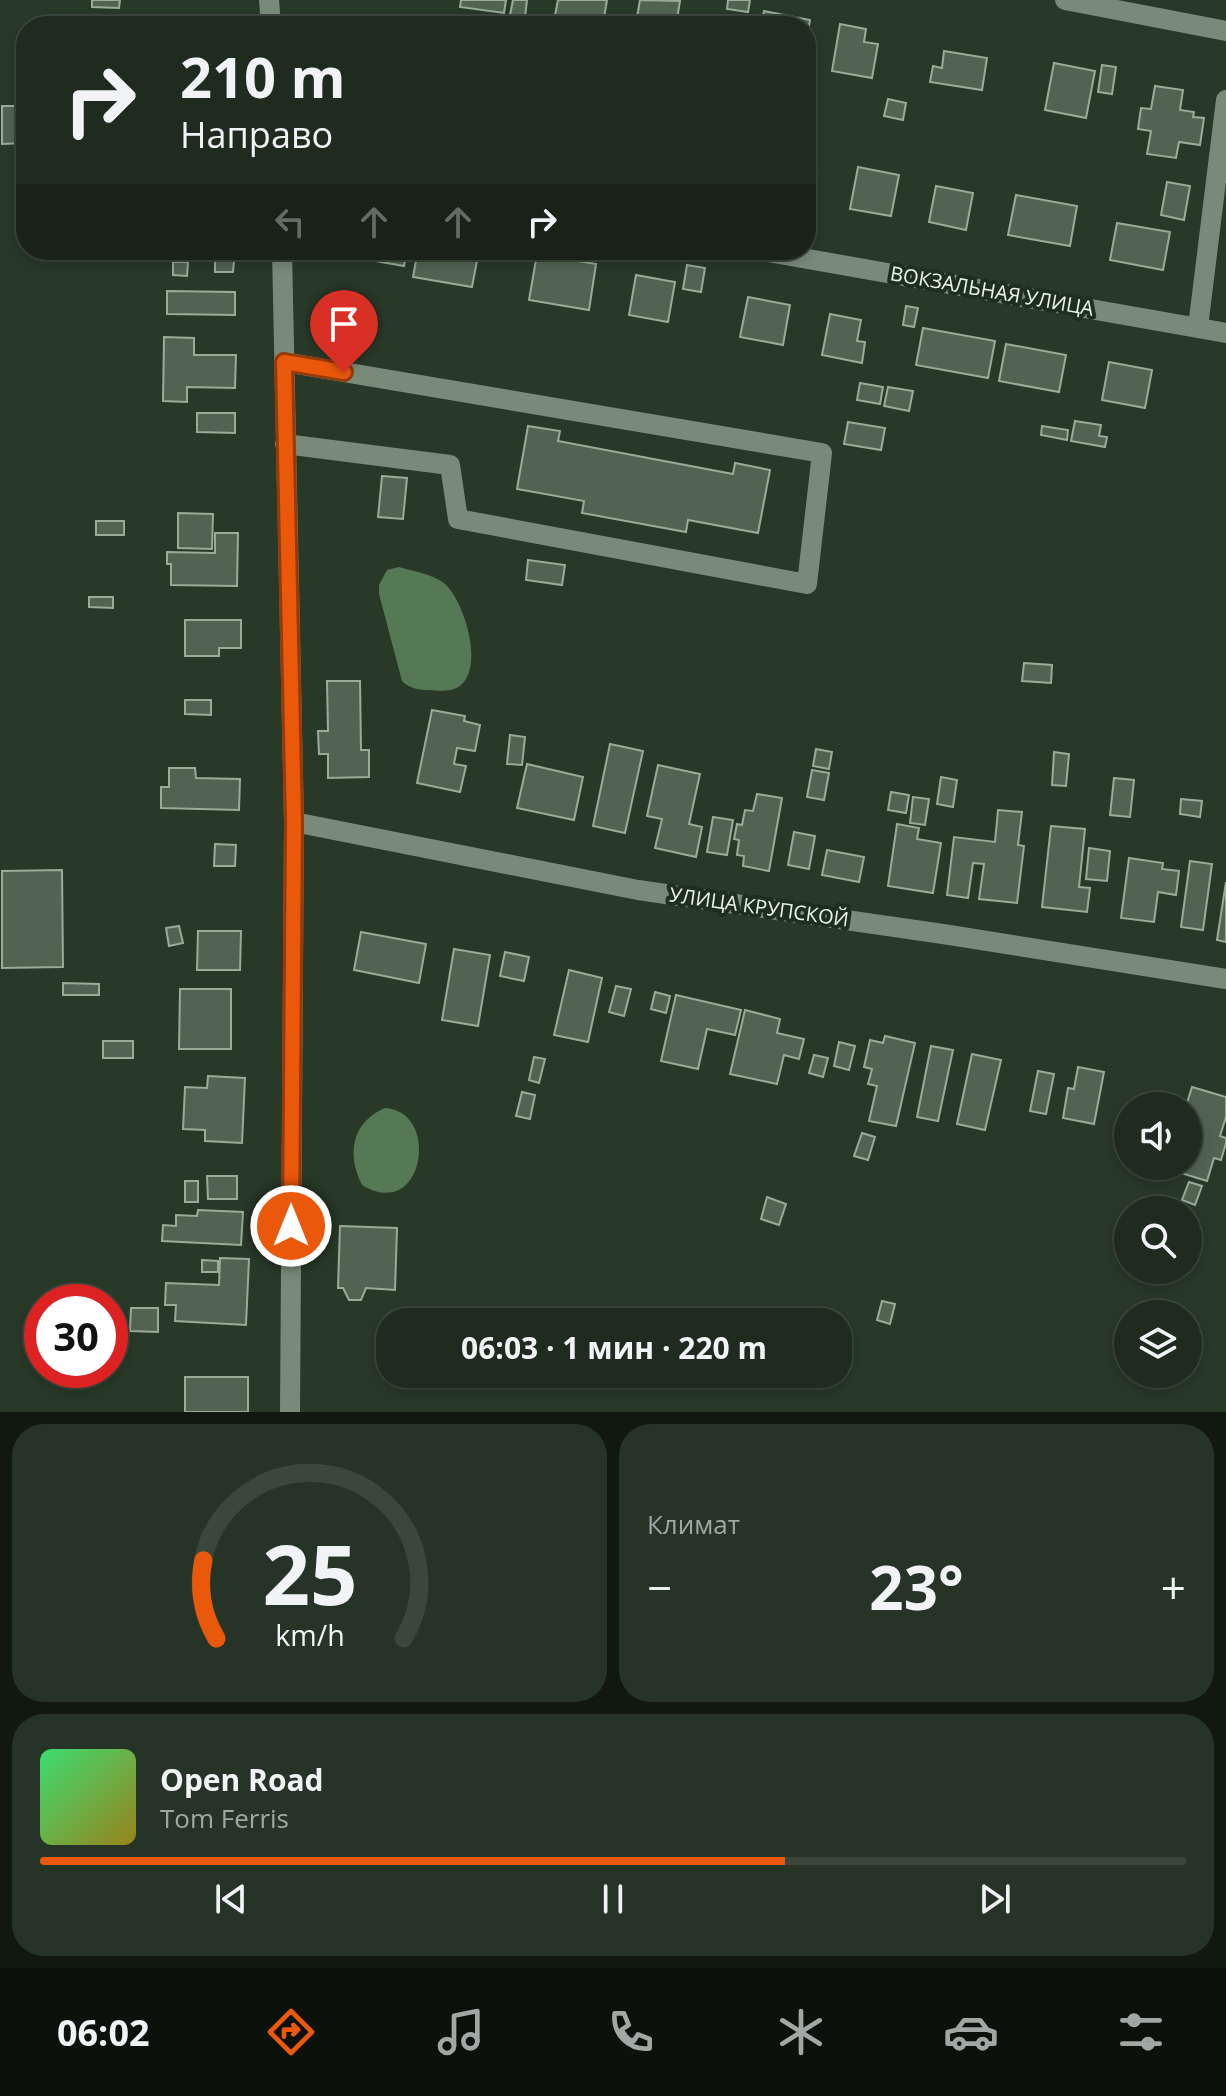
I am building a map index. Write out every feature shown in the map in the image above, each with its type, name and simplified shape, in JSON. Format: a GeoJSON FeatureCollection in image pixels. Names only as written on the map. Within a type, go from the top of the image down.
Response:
{"type":"FeatureCollection","features":[{"type":"Feature","properties":{"kind":"street"},"geometry":{"type":"LineString","coordinates":[[1065,0],[1226,31]]}},
{"type":"Feature","properties":{"kind":"street"},"geometry":{"type":"LineString","coordinates":[[1198,327],[1226,100]]}},
{"type":"Feature","properties":{"kind":"street"},"geometry":{"type":"LineString","coordinates":[[282,260],[294,822],[290,1412]]}},
{"type":"Feature","properties":{"kind":"street","name":"ВОКЗАЛЬНАЯ УЛИЦА"},"geometry":{"type":"LineString","coordinates":[[814,260],[1226,333]]}},
{"type":"Feature","properties":{"kind":"street"},"geometry":{"type":"LineString","coordinates":[[284,362],[822,453],[807,584],[458,519],[450,465],[285,444]]}},
{"type":"Feature","properties":{"kind":"street","name":"УЛИЦА КРУПСКОЙ"},"geometry":{"type":"LineString","coordinates":[[294,822],[638,890],[1226,979]]}},
{"type":"Feature","properties":{"kind":"shaded area"},"geometry":{"type":"Polygon","coordinates":[[[399,567],[423,573],[445,584],[459,604],[469,634],[471,664],[467,677],[457,688],[445,691],[418,689],[402,681],[379,594],[379,585],[387,570],[399,567]]]}},
{"type":"Feature","properties":{"kind":"shaded area"},"geometry":{"type":"Polygon","coordinates":[[[385,1108],[403,1114],[414,1127],[419,1144],[418,1162],[411,1178],[400,1189],[383,1193],[362,1185],[354,1162],[354,1151],[359,1130],[374,1114],[385,1108]]]}},
{"type":"Feature","properties":{"kind":"building"},"geometry":{"type":"Polygon","coordinates":[[[92,0],[120,0],[119,8],[92,7],[92,0]]]}},
{"type":"Feature","properties":{"kind":"building"},"geometry":{"type":"Polygon","coordinates":[[[461,0],[506,0],[504,13],[460,7],[461,0]]]}},
{"type":"Feature","properties":{"kind":"building"},"geometry":{"type":"Polygon","coordinates":[[[513,0],[527,0],[525,16],[510,15],[513,0]]]}},
{"type":"Feature","properties":{"kind":"building"},"geometry":{"type":"Polygon","coordinates":[[[558,0],[607,0],[604,16],[555,15],[558,0]]]}},
{"type":"Feature","properties":{"kind":"building"},"geometry":{"type":"Polygon","coordinates":[[[640,0],[680,1],[678,16],[637,16],[640,0]]]}},
{"type":"Feature","properties":{"kind":"building"},"geometry":{"type":"Polygon","coordinates":[[[728,0],[750,0],[748,12],[727,9],[728,0]]]}},
{"type":"Feature","properties":{"kind":"building"},"geometry":{"type":"Polygon","coordinates":[[[764,11],[790,16],[763,16],[764,11]]]}},
{"type":"Feature","properties":{"kind":"building"},"geometry":{"type":"Polygon","coordinates":[[[840,24],[866,29],[864,42],[878,44],[872,78],[832,71],[840,24]]]}},
{"type":"Feature","properties":{"kind":"building"},"geometry":{"type":"Polygon","coordinates":[[[944,51],[987,58],[982,90],[930,82],[933,66],[942,68],[944,51]]]}},
{"type":"Feature","properties":{"kind":"building"},"geometry":{"type":"Polygon","coordinates":[[[1054,63],[1095,71],[1086,118],[1045,110],[1054,63]]]}},
{"type":"Feature","properties":{"kind":"building"},"geometry":{"type":"Polygon","coordinates":[[[1102,65],[1116,67],[1112,94],[1098,92],[1102,65]]]}},
{"type":"Feature","properties":{"kind":"building"},"geometry":{"type":"Polygon","coordinates":[[[1155,86],[1183,90],[1180,110],[1194,112],[1193,117],[1204,118],[1200,145],[1179,142],[1176,158],[1147,154],[1151,131],[1138,129],[1141,108],[1151,109],[1155,86]]]}},
{"type":"Feature","properties":{"kind":"building"},"geometry":{"type":"Polygon","coordinates":[[[888,99],[906,103],[903,120],[884,116],[888,99]]]}},
{"type":"Feature","properties":{"kind":"building"},"geometry":{"type":"Polygon","coordinates":[[[2,106],[16,106],[16,143],[2,144],[2,106]]]}},
{"type":"Feature","properties":{"kind":"building"},"geometry":{"type":"Polygon","coordinates":[[[858,167],[899,175],[891,216],[850,209],[858,167]]]}},
{"type":"Feature","properties":{"kind":"building"},"geometry":{"type":"Polygon","coordinates":[[[1167,182],[1190,186],[1184,220],[1161,215],[1167,182]]]}},
{"type":"Feature","properties":{"kind":"building"},"geometry":{"type":"Polygon","coordinates":[[[936,186],[973,193],[966,230],[929,222],[936,186]]]}},
{"type":"Feature","properties":{"kind":"building"},"geometry":{"type":"Polygon","coordinates":[[[1016,195],[1077,206],[1070,246],[1008,235],[1016,195]]]}},
{"type":"Feature","properties":{"kind":"building"},"geometry":{"type":"Polygon","coordinates":[[[1117,223],[1170,232],[1163,270],[1110,260],[1117,223]]]}},
{"type":"Feature","properties":{"kind":"building"},"geometry":{"type":"Polygon","coordinates":[[[215,260],[234,261],[233,272],[215,272],[215,260]]]}},
{"type":"Feature","properties":{"kind":"building"},"geometry":{"type":"Polygon","coordinates":[[[370,260],[405,260],[404,266],[370,260]]]}},
{"type":"Feature","properties":{"kind":"building"},"geometry":{"type":"Polygon","coordinates":[[[416,260],[477,260],[472,287],[413,277],[416,260]]]}},
{"type":"Feature","properties":{"kind":"building"},"geometry":{"type":"Polygon","coordinates":[[[536,260],[572,260],[596,264],[589,310],[529,300],[536,260]]]}},
{"type":"Feature","properties":{"kind":"building"},"geometry":{"type":"Polygon","coordinates":[[[173,262],[188,262],[187,276],[173,275],[173,262]]]}},
{"type":"Feature","properties":{"kind":"building"},"geometry":{"type":"Polygon","coordinates":[[[687,265],[705,268],[701,292],[683,289],[687,265]]]}},
{"type":"Feature","properties":{"kind":"building"},"geometry":{"type":"Polygon","coordinates":[[[636,275],[675,282],[668,322],[629,315],[636,275]]]}},
{"type":"Feature","properties":{"kind":"building"},"geometry":{"type":"Polygon","coordinates":[[[167,291],[235,292],[235,315],[167,314],[167,291]]]}},
{"type":"Feature","properties":{"kind":"building"},"geometry":{"type":"Polygon","coordinates":[[[748,297],[790,305],[783,345],[740,337],[748,297]]]}},
{"type":"Feature","properties":{"kind":"building"},"geometry":{"type":"Polygon","coordinates":[[[906,306],[918,308],[914,327],[903,325],[906,306]]]}},
{"type":"Feature","properties":{"kind":"building"},"geometry":{"type":"Polygon","coordinates":[[[830,314],[861,320],[857,341],[865,342],[862,363],[822,355],[830,314]]]}},
{"type":"Feature","properties":{"kind":"building"},"geometry":{"type":"Polygon","coordinates":[[[923,328],[995,341],[988,378],[916,365],[923,328]]]}},
{"type":"Feature","properties":{"kind":"building"},"geometry":{"type":"Polygon","coordinates":[[[164,337],[194,338],[194,355],[236,355],[235,388],[187,387],[187,402],[163,401],[164,337]]]}},
{"type":"Feature","properties":{"kind":"building"},"geometry":{"type":"Polygon","coordinates":[[[1006,344],[1066,355],[1059,392],[999,381],[1006,344]]]}},
{"type":"Feature","properties":{"kind":"building"},"geometry":{"type":"Polygon","coordinates":[[[1109,362],[1152,370],[1145,408],[1102,400],[1109,362]]]}},
{"type":"Feature","properties":{"kind":"building"},"geometry":{"type":"Polygon","coordinates":[[[860,383],[883,387],[880,404],[857,400],[860,383]]]}},
{"type":"Feature","properties":{"kind":"building"},"geometry":{"type":"Polygon","coordinates":[[[888,387],[913,391],[909,411],[884,406],[888,387]]]}},
{"type":"Feature","properties":{"kind":"building"},"geometry":{"type":"Polygon","coordinates":[[[197,413],[235,413],[235,433],[197,432],[197,413]]]}},
{"type":"Feature","properties":{"kind":"building"},"geometry":{"type":"Polygon","coordinates":[[[1075,421],[1101,425],[1099,436],[1107,437],[1105,447],[1071,441],[1075,421]]]}},
{"type":"Feature","properties":{"kind":"building"},"geometry":{"type":"Polygon","coordinates":[[[848,422],[885,428],[881,450],[844,444],[848,422]]]}},
{"type":"Feature","properties":{"kind":"building"},"geometry":{"type":"Polygon","coordinates":[[[528,426],[560,431],[558,441],[733,474],[735,463],[770,470],[758,533],[688,520],[686,532],[582,513],[584,501],[517,489],[528,426]]]}},
{"type":"Feature","properties":{"kind":"building"},"geometry":{"type":"Polygon","coordinates":[[[1042,426],[1068,430],[1067,440],[1041,435],[1042,426]]]}},
{"type":"Feature","properties":{"kind":"building"},"geometry":{"type":"Polygon","coordinates":[[[382,476],[407,478],[403,519],[378,517],[382,476]]]}},
{"type":"Feature","properties":{"kind":"building"},"geometry":{"type":"Polygon","coordinates":[[[178,513],[213,514],[212,549],[178,548],[178,513]]]}},
{"type":"Feature","properties":{"kind":"building"},"geometry":{"type":"Polygon","coordinates":[[[96,521],[124,521],[124,535],[96,535],[96,521]]]}},
{"type":"Feature","properties":{"kind":"building"},"geometry":{"type":"Polygon","coordinates":[[[215,533],[238,533],[237,586],[171,585],[171,564],[167,564],[167,552],[215,553],[215,533]]]}},
{"type":"Feature","properties":{"kind":"building"},"geometry":{"type":"Polygon","coordinates":[[[528,560],[565,565],[562,585],[526,580],[528,560]]]}},
{"type":"Feature","properties":{"kind":"building"},"geometry":{"type":"Polygon","coordinates":[[[89,597],[113,597],[113,608],[89,607],[89,597]]]}},
{"type":"Feature","properties":{"kind":"building"},"geometry":{"type":"Polygon","coordinates":[[[185,620],[241,620],[241,648],[219,648],[219,656],[185,656],[185,620]]]}},
{"type":"Feature","properties":{"kind":"building"},"geometry":{"type":"Polygon","coordinates":[[[1024,663],[1052,665],[1051,683],[1022,681],[1024,663]]]}},
{"type":"Feature","properties":{"kind":"building"},"geometry":{"type":"Polygon","coordinates":[[[327,681],[360,681],[361,750],[369,750],[369,777],[328,778],[328,754],[319,754],[318,731],[328,731],[327,681]]]}},
{"type":"Feature","properties":{"kind":"building"},"geometry":{"type":"Polygon","coordinates":[[[185,700],[211,700],[211,715],[185,714],[185,700]]]}},
{"type":"Feature","properties":{"kind":"building"},"geometry":{"type":"Polygon","coordinates":[[[432,710],[465,716],[464,721],[480,725],[475,751],[457,748],[454,764],[466,766],[460,792],[417,783],[432,710]]]}},
{"type":"Feature","properties":{"kind":"building"},"geometry":{"type":"Polygon","coordinates":[[[510,735],[525,737],[522,765],[507,764],[510,735]]]}},
{"type":"Feature","properties":{"kind":"building"},"geometry":{"type":"Polygon","coordinates":[[[610,744],[643,751],[625,833],[593,826],[610,744]]]}},
{"type":"Feature","properties":{"kind":"building"},"geometry":{"type":"Polygon","coordinates":[[[816,749],[832,752],[829,769],[813,766],[816,749]]]}},
{"type":"Feature","properties":{"kind":"building"},"geometry":{"type":"Polygon","coordinates":[[[1054,752],[1069,754],[1066,786],[1052,785],[1054,752]]]}},
{"type":"Feature","properties":{"kind":"building"},"geometry":{"type":"Polygon","coordinates":[[[527,764],[583,777],[574,820],[517,808],[527,764]]]}},
{"type":"Feature","properties":{"kind":"building"},"geometry":{"type":"Polygon","coordinates":[[[658,765],[700,774],[689,824],[702,827],[696,857],[655,848],[662,819],[647,816],[658,765]]]}},
{"type":"Feature","properties":{"kind":"building"},"geometry":{"type":"Polygon","coordinates":[[[169,768],[195,768],[196,778],[240,779],[239,810],[161,808],[161,787],[169,787],[169,768]]]}},
{"type":"Feature","properties":{"kind":"building"},"geometry":{"type":"Polygon","coordinates":[[[812,770],[829,773],[824,800],[807,797],[812,770]]]}},
{"type":"Feature","properties":{"kind":"building"},"geometry":{"type":"Polygon","coordinates":[[[941,777],[957,780],[953,807],[937,804],[941,777]]]}},
{"type":"Feature","properties":{"kind":"building"},"geometry":{"type":"Polygon","coordinates":[[[1114,778],[1134,780],[1130,817],[1110,815],[1114,778]]]}},
{"type":"Feature","properties":{"kind":"building"},"geometry":{"type":"Polygon","coordinates":[[[891,792],[909,795],[906,813],[888,810],[891,792]]]}},
{"type":"Feature","properties":{"kind":"building"},"geometry":{"type":"Polygon","coordinates":[[[757,794],[782,798],[769,871],[743,866],[744,856],[737,855],[739,840],[734,839],[737,824],[742,825],[745,810],[753,811],[757,794]]]}},
{"type":"Feature","properties":{"kind":"building"},"geometry":{"type":"Polygon","coordinates":[[[913,797],[929,799],[925,825],[910,823],[913,797]]]}},
{"type":"Feature","properties":{"kind":"building"},"geometry":{"type":"Polygon","coordinates":[[[1181,799],[1202,801],[1200,817],[1180,814],[1181,799]]]}},
{"type":"Feature","properties":{"kind":"building"},"geometry":{"type":"Polygon","coordinates":[[[998,810],[1022,812],[1018,845],[1024,846],[1017,903],[979,899],[984,864],[973,863],[968,898],[947,895],[954,837],[995,842],[998,810]]]}},
{"type":"Feature","properties":{"kind":"building"},"geometry":{"type":"Polygon","coordinates":[[[713,817],[733,820],[727,855],[707,852],[713,817]]]}},
{"type":"Feature","properties":{"kind":"building"},"geometry":{"type":"Polygon","coordinates":[[[897,824],[919,828],[917,839],[941,843],[933,893],[888,886],[897,824]]]}},
{"type":"Feature","properties":{"kind":"building"},"geometry":{"type":"Polygon","coordinates":[[[1051,826],[1085,829],[1079,887],[1090,888],[1087,912],[1042,907],[1051,826]]]}},
{"type":"Feature","properties":{"kind":"building"},"geometry":{"type":"Polygon","coordinates":[[[794,832],[815,836],[809,869],[788,865],[794,832]]]}},
{"type":"Feature","properties":{"kind":"building"},"geometry":{"type":"Polygon","coordinates":[[[215,844],[236,845],[235,866],[214,866],[215,844]]]}},
{"type":"Feature","properties":{"kind":"building"},"geometry":{"type":"Polygon","coordinates":[[[1089,848],[1110,851],[1107,881],[1086,879],[1089,848]]]}},
{"type":"Feature","properties":{"kind":"building"},"geometry":{"type":"Polygon","coordinates":[[[827,850],[864,857],[859,882],[822,875],[827,850]]]}},
{"type":"Feature","properties":{"kind":"building"},"geometry":{"type":"Polygon","coordinates":[[[1129,858],[1163,863],[1162,869],[1179,871],[1176,895],[1158,892],[1154,922],[1121,918],[1129,858]]]}},
{"type":"Feature","properties":{"kind":"building"},"geometry":{"type":"Polygon","coordinates":[[[1190,861],[1212,864],[1203,930],[1181,927],[1190,861]]]}},
{"type":"Feature","properties":{"kind":"building"},"geometry":{"type":"Polygon","coordinates":[[[62,870],[63,967],[2,968],[2,871],[62,870]]]}},
{"type":"Feature","properties":{"kind":"building"},"geometry":{"type":"Polygon","coordinates":[[[1226,882],[1226,942],[1217,940],[1226,882]]]}},
{"type":"Feature","properties":{"kind":"building"},"geometry":{"type":"Polygon","coordinates":[[[179,926],[183,943],[169,946],[166,928],[179,926]]]}},
{"type":"Feature","properties":{"kind":"building"},"geometry":{"type":"Polygon","coordinates":[[[198,931],[241,931],[240,970],[197,970],[198,931]]]}},
{"type":"Feature","properties":{"kind":"building"},"geometry":{"type":"Polygon","coordinates":[[[361,932],[426,944],[419,983],[354,970],[361,932]]]}},
{"type":"Feature","properties":{"kind":"building"},"geometry":{"type":"Polygon","coordinates":[[[454,949],[490,955],[478,1026],[442,1020],[454,949]]]}},
{"type":"Feature","properties":{"kind":"building"},"geometry":{"type":"Polygon","coordinates":[[[505,952],[529,957],[524,981],[500,976],[505,952]]]}},
{"type":"Feature","properties":{"kind":"building"},"geometry":{"type":"Polygon","coordinates":[[[569,970],[602,978],[588,1042],[554,1035],[569,970]]]}},
{"type":"Feature","properties":{"kind":"building"},"geometry":{"type":"Polygon","coordinates":[[[63,983],[99,984],[99,995],[63,995],[63,983]]]}},
{"type":"Feature","properties":{"kind":"building"},"geometry":{"type":"Polygon","coordinates":[[[616,986],[631,989],[624,1016],[609,1012],[616,986]]]}},
{"type":"Feature","properties":{"kind":"building"},"geometry":{"type":"Polygon","coordinates":[[[180,989],[231,989],[231,1049],[179,1049],[180,989]]]}},
{"type":"Feature","properties":{"kind":"building"},"geometry":{"type":"Polygon","coordinates":[[[655,992],[670,996],[666,1013],[651,1009],[655,992]]]}},
{"type":"Feature","properties":{"kind":"building"},"geometry":{"type":"Polygon","coordinates":[[[676,995],[741,1010],[735,1035],[707,1029],[698,1069],[661,1061],[676,995]]]}},
{"type":"Feature","properties":{"kind":"building"},"geometry":{"type":"Polygon","coordinates":[[[745,1010],[780,1019],[777,1033],[804,1039],[799,1059],[784,1055],[777,1084],[730,1074],[745,1010]]]}},
{"type":"Feature","properties":{"kind":"building"},"geometry":{"type":"Polygon","coordinates":[[[885,1036],[915,1043],[896,1126],[869,1121],[877,1086],[868,1084],[872,1069],[864,1067],[870,1040],[883,1043],[885,1036]]]}},
{"type":"Feature","properties":{"kind":"building"},"geometry":{"type":"Polygon","coordinates":[[[103,1041],[133,1041],[133,1058],[103,1058],[103,1041]]]}},
{"type":"Feature","properties":{"kind":"building"},"geometry":{"type":"Polygon","coordinates":[[[839,1042],[855,1046],[849,1070],[834,1066],[839,1042]]]}},
{"type":"Feature","properties":{"kind":"building"},"geometry":{"type":"Polygon","coordinates":[[[931,1046],[953,1050],[938,1121],[917,1117],[931,1046]]]}},
{"type":"Feature","properties":{"kind":"building"},"geometry":{"type":"Polygon","coordinates":[[[972,1054],[1001,1060],[985,1130],[957,1124],[972,1054]]]}},
{"type":"Feature","properties":{"kind":"building"},"geometry":{"type":"Polygon","coordinates":[[[814,1055],[828,1058],[823,1077],[809,1073],[814,1055]]]}},
{"type":"Feature","properties":{"kind":"building"},"geometry":{"type":"Polygon","coordinates":[[[534,1057],[545,1059],[539,1083],[529,1080],[534,1057]]]}},
{"type":"Feature","properties":{"kind":"building"},"geometry":{"type":"Polygon","coordinates":[[[1078,1067],[1104,1072],[1094,1124],[1063,1118],[1068,1088],[1074,1089],[1078,1067]]]}},
{"type":"Feature","properties":{"kind":"building"},"geometry":{"type":"Polygon","coordinates":[[[1038,1071],[1054,1074],[1046,1114],[1030,1111],[1038,1071]]]}},
{"type":"Feature","properties":{"kind":"building"},"geometry":{"type":"Polygon","coordinates":[[[208,1076],[245,1078],[242,1143],[205,1141],[205,1130],[183,1129],[185,1087],[207,1088],[208,1076]]]}},
{"type":"Feature","properties":{"kind":"building"},"geometry":{"type":"Polygon","coordinates":[[[1192,1087],[1226,1097],[1226,1117],[1220,1136],[1226,1138],[1226,1143],[1221,1160],[1214,1158],[1207,1181],[1202,1179],[1202,1092],[1190,1092],[1192,1087]]]}},
{"type":"Feature","properties":{"kind":"building"},"geometry":{"type":"Polygon","coordinates":[[[522,1092],[535,1095],[530,1119],[516,1116],[522,1092]]]}},
{"type":"Feature","properties":{"kind":"building"},"geometry":{"type":"Polygon","coordinates":[[[862,1133],[875,1137],[868,1160],[854,1156],[862,1133]]]}},
{"type":"Feature","properties":{"kind":"building"},"geometry":{"type":"Polygon","coordinates":[[[207,1176],[237,1176],[237,1199],[208,1199],[207,1176]]]}},
{"type":"Feature","properties":{"kind":"building"},"geometry":{"type":"Polygon","coordinates":[[[185,1181],[198,1181],[198,1202],[185,1202],[185,1181]]]}},
{"type":"Feature","properties":{"kind":"building"},"geometry":{"type":"Polygon","coordinates":[[[1189,1182],[1202,1186],[1198,1196],[1184,1196],[1189,1182]]]}},
{"type":"Feature","properties":{"kind":"building"},"geometry":{"type":"Polygon","coordinates":[[[767,1197],[786,1204],[779,1225],[761,1219],[767,1197]]]}},
{"type":"Feature","properties":{"kind":"building"},"geometry":{"type":"Polygon","coordinates":[[[198,1210],[243,1212],[241,1245],[162,1241],[163,1225],[176,1226],[176,1215],[197,1216],[198,1210]]]}},
{"type":"Feature","properties":{"kind":"building"},"geometry":{"type":"Polygon","coordinates":[[[340,1226],[397,1228],[395,1290],[366,1288],[361,1300],[349,1300],[343,1288],[338,1288],[340,1226]]]}},
{"type":"Feature","properties":{"kind":"building"},"geometry":{"type":"Polygon","coordinates":[[[220,1258],[249,1259],[246,1325],[175,1321],[176,1305],[165,1305],[166,1283],[219,1285],[220,1258]]]}},
{"type":"Feature","properties":{"kind":"building"},"geometry":{"type":"Polygon","coordinates":[[[202,1260],[218,1261],[218,1272],[202,1272],[202,1260]]]}},
{"type":"Feature","properties":{"kind":"building"},"geometry":{"type":"Polygon","coordinates":[[[882,1301],[895,1304],[890,1324],[877,1320],[882,1301]]]}},
{"type":"Feature","properties":{"kind":"building"},"geometry":{"type":"Polygon","coordinates":[[[131,1308],[158,1308],[158,1332],[130,1331],[131,1308]]]}},
{"type":"Feature","properties":{"kind":"building"},"geometry":{"type":"Polygon","coordinates":[[[185,1377],[248,1377],[248,1412],[185,1412],[185,1377]]]}},
{"type":"Feature","properties":{"kind":"route"},"geometry":{"type":"LineString","coordinates":[[291,1226],[294,822],[284,362],[344,372]]}}]}
